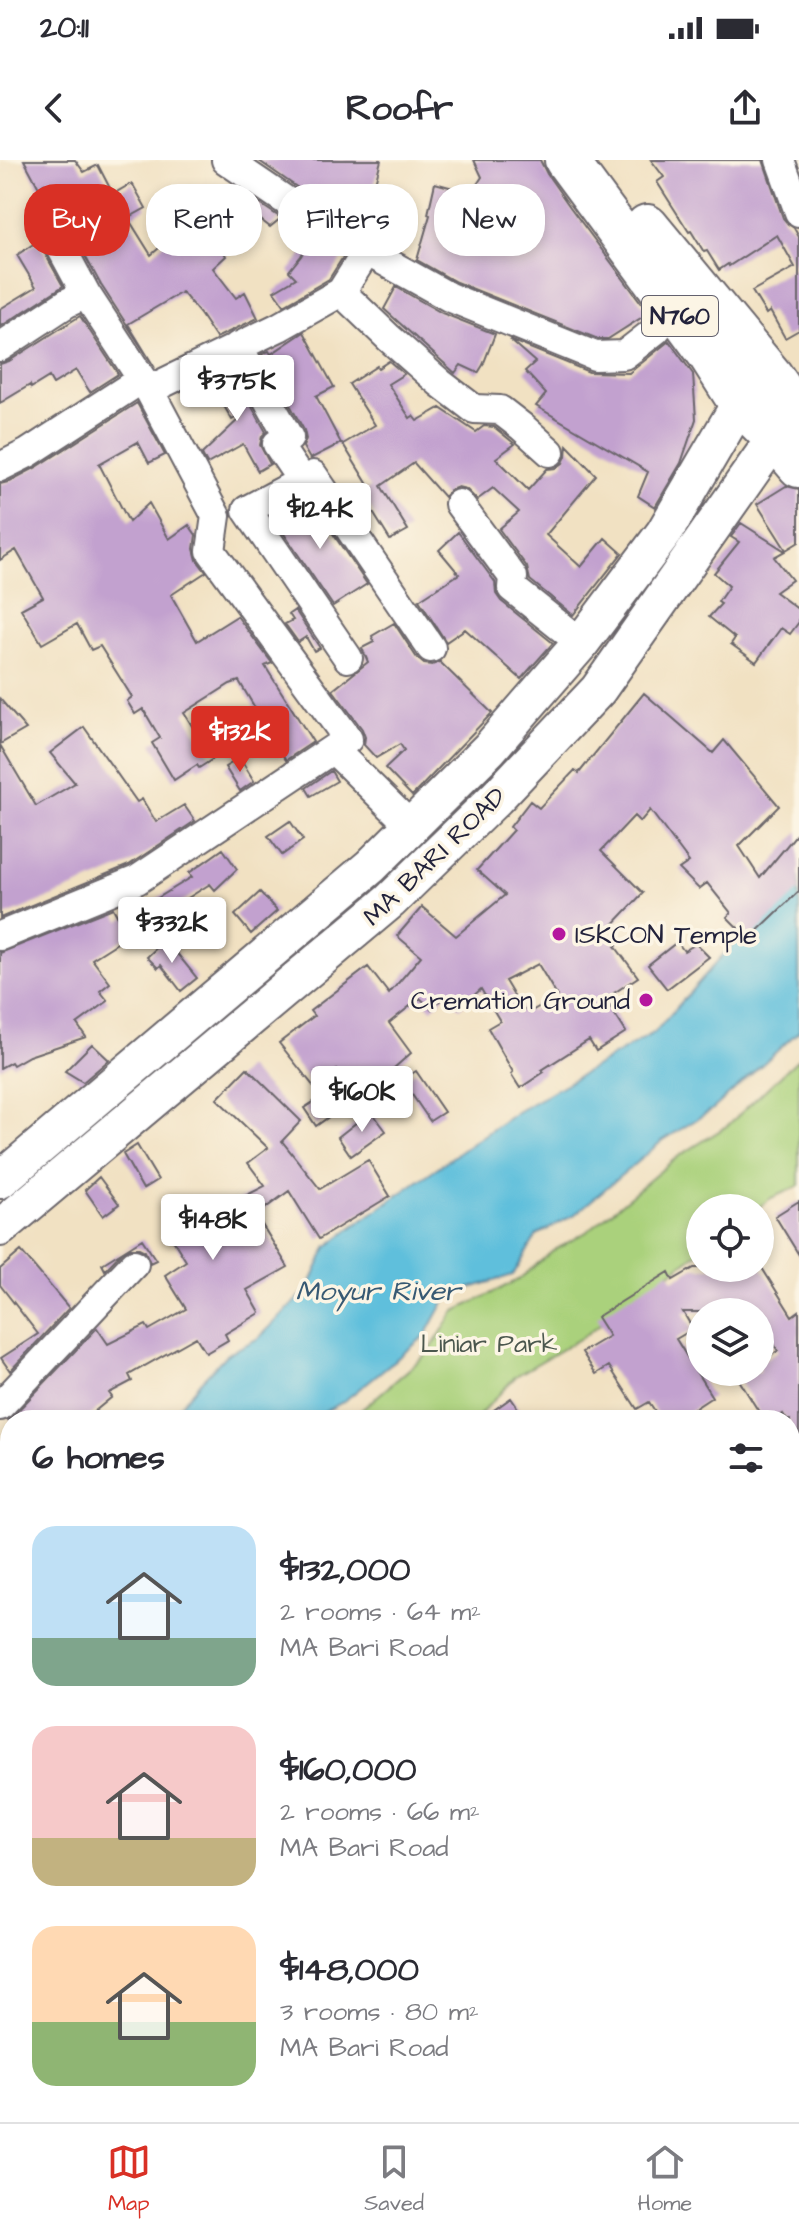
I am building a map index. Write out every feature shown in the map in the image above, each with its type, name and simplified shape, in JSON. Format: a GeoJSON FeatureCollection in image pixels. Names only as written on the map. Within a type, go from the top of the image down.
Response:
{"type":"FeatureCollection","features":[{"type":"Feature","properties":{"kind":"highway","name":"N760"},"geometry":{"type":"LineString","coordinates":[[566,160],[709,354],[740,403],[793,435]]}},
{"type":"Feature","properties":{"kind":"highway","name":"N760"},"geometry":{"type":"LineString","coordinates":[[593,160],[772,377],[793,435]]}},
{"type":"Feature","properties":{"kind":"main road"},"geometry":{"type":"LineString","coordinates":[[700,473],[714,387],[709,354]]}},
{"type":"Feature","properties":{"kind":"main road","name":"MA BARI ROAD"},"geometry":{"type":"LineString","coordinates":[[0,1180],[371,866],[489,749],[581,643],[664,533],[740,403],[772,377]]}},
{"type":"Feature","properties":{"kind":"main road","name":"MA BARI ROAD"},"geometry":{"type":"LineString","coordinates":[[0,1228],[390,901],[496,798],[598,690],[793,435]]}},
{"type":"Feature","properties":{"kind":"street"},"geometry":{"type":"LineString","coordinates":[[226,160],[278,195]]}},
{"type":"Feature","properties":{"kind":"street"},"geometry":{"type":"LineString","coordinates":[[780,160],[799,212]]}},
{"type":"Feature","properties":{"kind":"street"},"geometry":{"type":"LineString","coordinates":[[0,936],[137,880],[348,739],[211,551],[216,516],[145,384],[86,294],[66,256]]}},
{"type":"Feature","properties":{"kind":"street"},"geometry":{"type":"LineString","coordinates":[[0,467],[145,384],[279,327],[341,292],[364,256]]}},
{"type":"Feature","properties":{"kind":"street"},"geometry":{"type":"LineString","coordinates":[[376,256],[449,297],[595,356],[624,355],[656,330],[674,308]]}},
{"type":"Feature","properties":{"kind":"street"},"geometry":{"type":"LineString","coordinates":[[341,292],[440,383],[474,409],[500,410],[550,452]]}},
{"type":"Feature","properties":{"kind":"street"},"geometry":{"type":"LineString","coordinates":[[0,347],[86,294]]}},
{"type":"Feature","properties":{"kind":"street"},"geometry":{"type":"LineString","coordinates":[[238,346],[289,438],[277,444],[302,481]]}},
{"type":"Feature","properties":{"kind":"street"},"geometry":{"type":"LineString","coordinates":[[348,658],[247,510],[313,475],[431,648]]}},
{"type":"Feature","properties":{"kind":"street"},"geometry":{"type":"LineString","coordinates":[[459,504],[513,577],[512,588],[581,643]]}},
{"type":"Feature","properties":{"kind":"street"},"geometry":{"type":"LineString","coordinates":[[333,749],[411,826]]}},
{"type":"Feature","properties":{"kind":"street"},"geometry":{"type":"LineString","coordinates":[[0,1406],[134,1264]]}},
{"type":"Feature","properties":{"kind":"green space","name":"Liniar Park"},"geometry":{"type":"Polygon","coordinates":[[[799,1058],[799,1186],[774,1197],[774,1194],[686,1194],[686,1261],[581,1338],[516,1376],[484,1410],[361,1410],[429,1352],[454,1312],[518,1280],[553,1251],[588,1231],[676,1158],[727,1126],[799,1058]]]}},
{"type":"Feature","properties":{"kind":"water","name":"Moyur River"},"geometry":{"type":"Polygon","coordinates":[[[799,879],[799,1031],[713,1109],[662,1141],[574,1215],[537,1235],[513,1275],[448,1295],[426,1335],[343,1402],[328,1410],[176,1410],[227,1354],[259,1338],[308,1289],[327,1247],[517,1112],[655,1032],[761,912],[799,879]]]}},
{"type":"Feature","properties":{"kind":"building"},"geometry":{"type":"Polygon","coordinates":[[[24,160],[75,160],[84,172],[98,165],[108,184],[44,184],[37,184],[24,160]]]}},
{"type":"Feature","properties":{"kind":"building"},"geometry":{"type":"Polygon","coordinates":[[[258,160],[381,160],[375,184],[292,184],[258,160]]]}},
{"type":"Feature","properties":{"kind":"building"},"geometry":{"type":"Polygon","coordinates":[[[474,160],[540,160],[647,314],[608,339],[598,339],[456,282],[417,260],[434,187],[434,256],[545,256],[545,184],[477,184],[482,177],[474,160]]]}},
{"type":"Feature","properties":{"kind":"building"},"geometry":{"type":"Polygon","coordinates":[[[651,160],[763,160],[783,218],[799,237],[799,330],[785,338],[770,311],[766,314],[752,291],[795,267],[777,235],[719,270],[689,232],[657,182],[664,177],[651,160]]]}},
{"type":"Feature","properties":{"kind":"building"},"geometry":{"type":"Polygon","coordinates":[[[132,183],[146,208],[130,217],[130,184],[132,183]]]}},
{"type":"Feature","properties":{"kind":"building"},"geometry":{"type":"Polygon","coordinates":[[[262,205],[278,216],[278,220],[270,227],[262,221],[262,205]]]}},
{"type":"Feature","properties":{"kind":"building"},"geometry":{"type":"Polygon","coordinates":[[[130,221],[146,247],[146,256],[226,256],[213,268],[236,298],[245,292],[258,318],[216,338],[182,292],[128,324],[155,368],[85,256],[130,256],[130,221]]]}},
{"type":"Feature","properties":{"kind":"building"},"geometry":{"type":"Polygon","coordinates":[[[24,250],[24,256],[46,256],[63,286],[0,327],[0,309],[36,287],[17,255],[24,250]]]}},
{"type":"Feature","properties":{"kind":"building"},"geometry":{"type":"Polygon","coordinates":[[[301,256],[343,257],[329,279],[284,305],[274,291],[296,278],[289,271],[301,256]]]}},
{"type":"Feature","properties":{"kind":"building"},"geometry":{"type":"Polygon","coordinates":[[[396,287],[442,313],[495,334],[478,373],[461,365],[455,373],[384,309],[396,287]]]}},
{"type":"Feature","properties":{"kind":"building"},"geometry":{"type":"Polygon","coordinates":[[[80,316],[118,374],[90,392],[76,370],[53,384],[49,377],[31,388],[30,385],[0,403],[0,364],[80,316]]]}},
{"type":"Feature","properties":{"kind":"building"},"geometry":{"type":"Polygon","coordinates":[[[304,332],[334,387],[316,396],[341,443],[310,459],[303,447],[306,439],[304,430],[262,354],[269,351],[271,354],[304,332]]]}},
{"type":"Feature","properties":{"kind":"building"},"geometry":{"type":"Polygon","coordinates":[[[510,340],[589,372],[629,373],[669,341],[693,374],[696,419],[681,463],[655,507],[638,496],[648,472],[536,406],[546,394],[525,371],[535,362],[510,340]]]}},
{"type":"Feature","properties":{"kind":"building"},"geometry":{"type":"Polygon","coordinates":[[[389,361],[404,374],[388,384],[410,418],[413,416],[417,421],[440,408],[476,432],[484,426],[494,427],[515,444],[496,458],[528,490],[547,469],[563,463],[567,445],[596,475],[546,535],[581,567],[605,538],[622,553],[573,615],[530,580],[527,567],[499,529],[519,512],[493,488],[477,500],[466,489],[458,487],[444,497],[414,463],[381,486],[408,530],[390,540],[361,493],[370,488],[343,444],[375,425],[349,384],[389,361]]]}},
{"type":"Feature","properties":{"kind":"building"},"geometry":{"type":"Polygon","coordinates":[[[231,369],[266,432],[260,445],[270,464],[258,471],[243,444],[207,464],[202,454],[240,418],[232,420],[209,380],[231,369]]]}},
{"type":"Feature","properties":{"kind":"building"},"geometry":{"type":"Polygon","coordinates":[[[137,403],[165,455],[149,463],[138,442],[99,464],[129,522],[149,503],[169,539],[189,525],[196,535],[194,549],[197,560],[206,572],[171,595],[197,641],[237,616],[272,663],[265,666],[313,742],[286,760],[266,729],[246,742],[236,726],[258,713],[239,681],[184,713],[213,759],[174,780],[152,743],[160,738],[143,709],[135,714],[127,701],[132,697],[100,646],[91,650],[77,624],[42,644],[21,609],[43,597],[16,550],[0,560],[0,484],[37,467],[137,403]]]}},
{"type":"Feature","properties":{"kind":"building"},"geometry":{"type":"Polygon","coordinates":[[[786,486],[799,489],[799,542],[786,550],[757,504],[786,486]]]}},
{"type":"Feature","properties":{"kind":"building"},"geometry":{"type":"Polygon","coordinates":[[[308,497],[367,584],[333,606],[272,516],[308,497]]]}},
{"type":"Feature","properties":{"kind":"building"},"geometry":{"type":"Polygon","coordinates":[[[741,523],[785,551],[774,557],[792,580],[775,592],[799,610],[799,622],[790,634],[781,628],[756,662],[731,644],[735,638],[709,617],[721,604],[718,602],[729,586],[714,573],[739,542],[731,537],[741,523]]]}},
{"type":"Feature","properties":{"kind":"building"},"geometry":{"type":"Polygon","coordinates":[[[458,532],[495,582],[496,594],[501,601],[553,643],[521,679],[465,629],[446,642],[419,600],[459,574],[439,550],[458,532]]]}},
{"type":"Feature","properties":{"kind":"building"},"geometry":{"type":"Polygon","coordinates":[[[295,610],[320,648],[314,651],[306,637],[298,642],[285,624],[293,620],[289,614],[295,610]]]}},
{"type":"Feature","properties":{"kind":"building"},"geometry":{"type":"Polygon","coordinates":[[[394,623],[417,658],[424,664],[440,662],[492,713],[412,796],[385,768],[404,750],[400,744],[376,758],[364,745],[362,729],[333,690],[368,662],[362,648],[374,642],[372,636],[394,623]]]}},
{"type":"Feature","properties":{"kind":"building"},"geometry":{"type":"Polygon","coordinates":[[[644,693],[713,753],[724,740],[779,806],[739,846],[760,878],[799,831],[799,891],[749,939],[727,917],[731,913],[707,883],[699,889],[679,869],[689,862],[650,810],[640,822],[634,816],[601,851],[643,893],[607,931],[638,977],[605,999],[626,1032],[596,1051],[589,1040],[520,1088],[488,1028],[500,1021],[481,989],[460,1008],[445,995],[432,1009],[420,998],[389,1023],[411,1053],[377,1083],[385,1093],[363,1107],[337,1070],[315,1088],[279,1043],[314,1016],[310,1011],[368,967],[389,994],[421,956],[397,936],[422,907],[456,936],[505,895],[477,870],[513,830],[510,827],[530,801],[539,808],[575,770],[579,773],[644,693]],[[538,964],[505,981],[523,1011],[527,1008],[530,1012],[557,996],[538,964]]]}},
{"type":"Feature","properties":{"kind":"building"},"geometry":{"type":"Polygon","coordinates":[[[0,699],[26,729],[0,744],[0,699]]]}},
{"type":"Feature","properties":{"kind":"building"},"geometry":{"type":"Polygon","coordinates":[[[84,727],[137,802],[142,799],[156,822],[184,805],[195,821],[129,865],[0,918],[0,745],[36,806],[75,783],[50,753],[84,727]]]}},
{"type":"Feature","properties":{"kind":"building"},"geometry":{"type":"Polygon","coordinates":[[[240,758],[254,781],[240,791],[225,767],[240,758]]]}},
{"type":"Feature","properties":{"kind":"building"},"geometry":{"type":"Polygon","coordinates":[[[331,771],[337,781],[311,796],[306,788],[331,771]]]}},
{"type":"Feature","properties":{"kind":"building"},"geometry":{"type":"Polygon","coordinates":[[[290,821],[303,840],[282,855],[268,836],[290,821]]]}},
{"type":"Feature","properties":{"kind":"building"},"geometry":{"type":"Polygon","coordinates":[[[223,849],[237,869],[215,890],[210,884],[92,959],[110,983],[100,991],[108,1001],[77,1024],[86,1037],[0,1068],[0,953],[113,908],[120,921],[192,877],[189,873],[223,849]]]}},
{"type":"Feature","properties":{"kind":"building"},"geometry":{"type":"Polygon","coordinates":[[[260,892],[277,911],[251,934],[235,915],[260,892]]]}},
{"type":"Feature","properties":{"kind":"building"},"geometry":{"type":"Polygon","coordinates":[[[166,939],[197,978],[181,991],[161,965],[158,968],[147,957],[166,939]]]}},
{"type":"Feature","properties":{"kind":"building"},"geometry":{"type":"Polygon","coordinates":[[[677,942],[684,951],[696,944],[709,957],[667,989],[648,965],[677,942]]]}},
{"type":"Feature","properties":{"kind":"building"},"geometry":{"type":"Polygon","coordinates":[[[92,1044],[109,1060],[83,1082],[65,1071],[92,1044]]]}},
{"type":"Feature","properties":{"kind":"building"},"geometry":{"type":"Polygon","coordinates":[[[247,1068],[301,1121],[282,1141],[320,1189],[368,1160],[390,1196],[319,1239],[289,1191],[256,1215],[288,1267],[247,1290],[260,1313],[225,1334],[228,1340],[206,1353],[196,1337],[129,1375],[132,1381],[109,1393],[112,1397],[96,1410],[19,1410],[97,1328],[108,1344],[146,1325],[149,1330],[186,1309],[165,1275],[186,1261],[170,1235],[181,1230],[173,1216],[203,1200],[210,1214],[265,1186],[248,1163],[268,1148],[217,1099],[247,1068]]]}},
{"type":"Feature","properties":{"kind":"building"},"geometry":{"type":"Polygon","coordinates":[[[416,1071],[444,1112],[430,1121],[402,1080],[416,1071]]]}},
{"type":"Feature","properties":{"kind":"building"},"geometry":{"type":"Polygon","coordinates":[[[318,1099],[330,1116],[316,1126],[304,1108],[318,1099]]]}},
{"type":"Feature","properties":{"kind":"building"},"geometry":{"type":"Polygon","coordinates":[[[371,1111],[386,1131],[351,1156],[338,1137],[371,1111]]]}},
{"type":"Feature","properties":{"kind":"building"},"geometry":{"type":"Polygon","coordinates":[[[137,1145],[158,1180],[143,1189],[123,1154],[137,1145]]]}},
{"type":"Feature","properties":{"kind":"building"},"geometry":{"type":"Polygon","coordinates":[[[99,1177],[119,1204],[103,1216],[85,1190],[99,1177]]]}},
{"type":"Feature","properties":{"kind":"building"},"geometry":{"type":"Polygon","coordinates":[[[799,1201],[799,1255],[775,1216],[799,1201]]]}},
{"type":"Feature","properties":{"kind":"building"},"geometry":{"type":"Polygon","coordinates":[[[142,1239],[156,1260],[150,1263],[145,1251],[130,1248],[105,1270],[102,1264],[142,1239]]]}},
{"type":"Feature","properties":{"kind":"building"},"geometry":{"type":"Polygon","coordinates":[[[21,1251],[69,1308],[10,1371],[1,1358],[38,1334],[0,1285],[0,1269],[21,1251]]]}},
{"type":"Feature","properties":{"kind":"building"},"geometry":{"type":"Polygon","coordinates":[[[669,1272],[673,1280],[686,1273],[686,1282],[771,1282],[792,1316],[799,1311],[799,1410],[758,1410],[743,1386],[774,1386],[774,1353],[778,1351],[774,1344],[774,1298],[686,1298],[686,1312],[683,1312],[686,1333],[676,1339],[686,1355],[686,1386],[705,1386],[712,1397],[692,1410],[654,1410],[649,1402],[637,1409],[609,1366],[596,1374],[582,1352],[609,1336],[597,1317],[669,1272]]]}},
{"type":"Feature","properties":{"kind":"building"},"geometry":{"type":"Polygon","coordinates":[[[511,1398],[519,1410],[494,1410],[511,1398]]]}},
{"type":"Feature","properties":{"kind":"place","name":"ISKCON Temple"},"geometry":{"type":"Point","coordinates":[559,934]}},
{"type":"Feature","properties":{"kind":"place","name":"Cremation Ground"},"geometry":{"type":"Point","coordinates":[646,1000]}}]}
